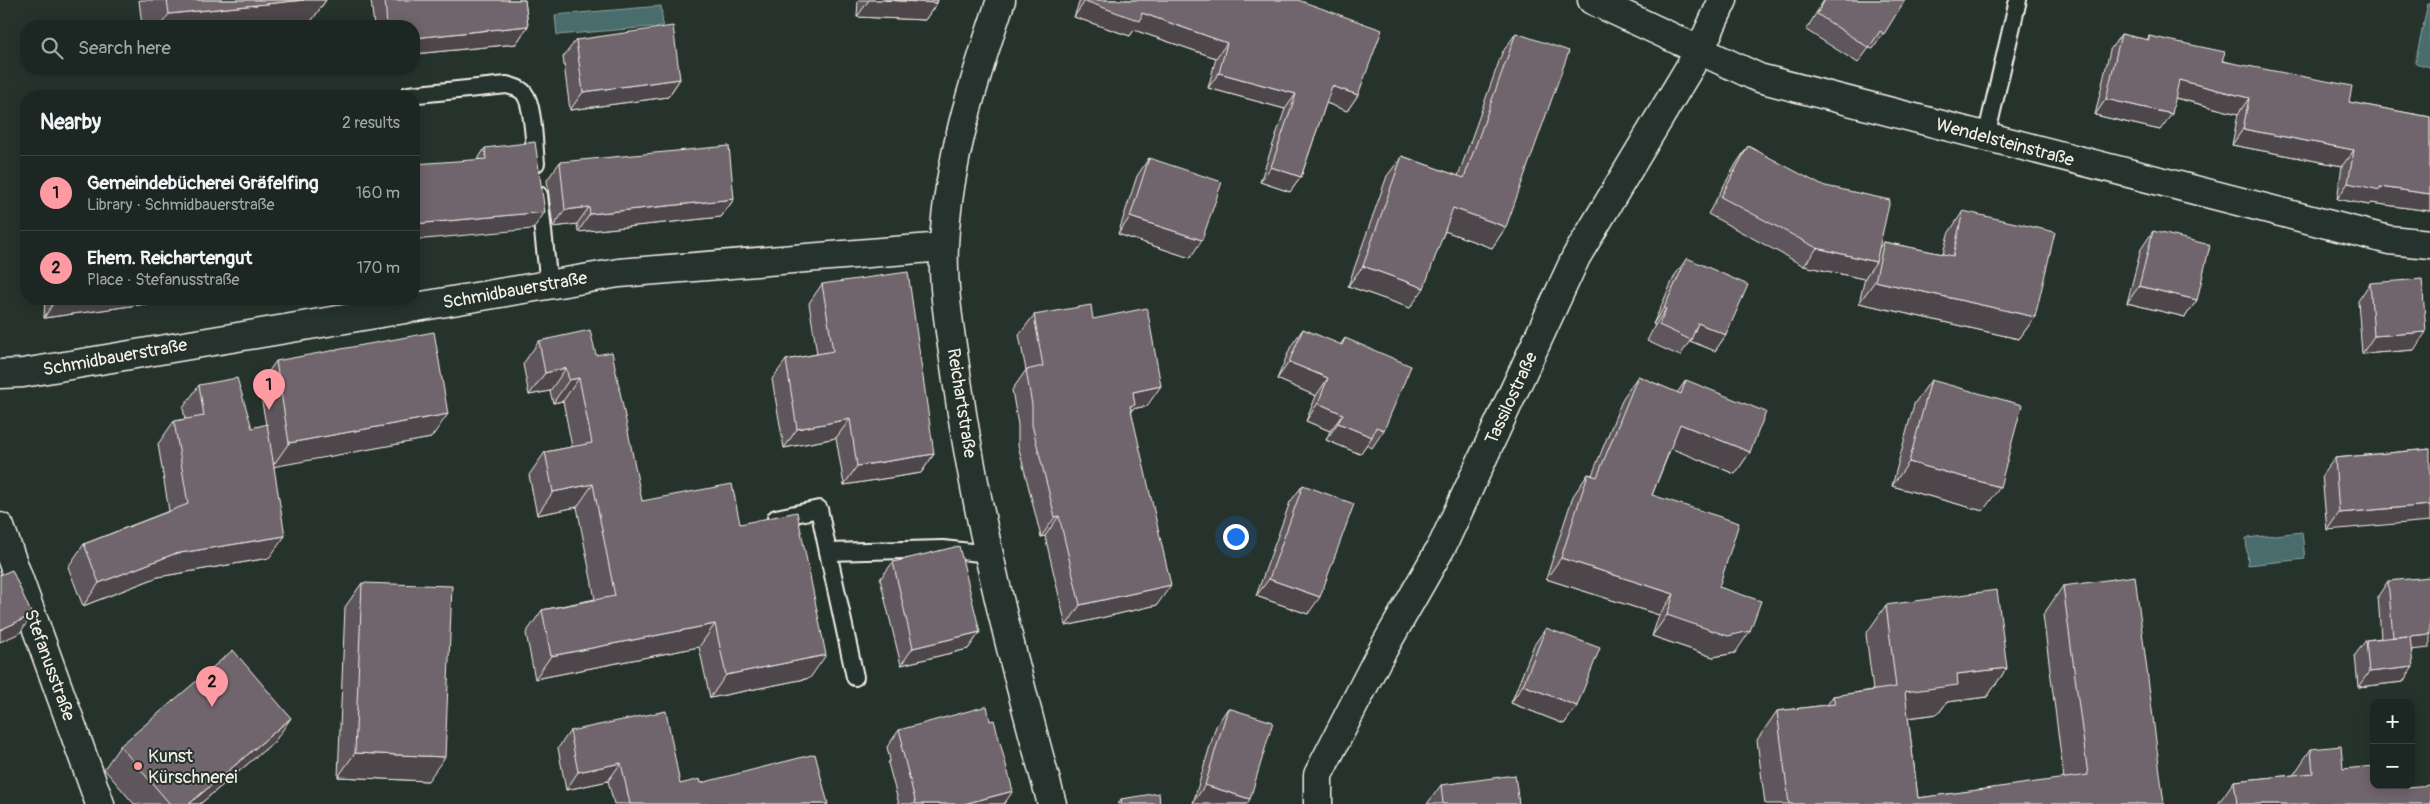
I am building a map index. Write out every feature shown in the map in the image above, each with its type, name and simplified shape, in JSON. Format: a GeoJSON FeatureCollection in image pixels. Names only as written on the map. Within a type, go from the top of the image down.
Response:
{"type":"FeatureCollection","features":[{"type":"Feature","properties":{"kind":"street","name":"Reichartstraße"},"geometry":{"type":"LineString","coordinates":[[1001,0],[976,74],[956,146],[948,196],[944,247],[948,316],[962,415],[988,554],[1052,804]]}},
{"type":"Feature","properties":{"kind":"street","name":"Wendelsteinstraße"},"geometry":{"type":"LineString","coordinates":[[1592,0],[1759,78],[2389,240],[2430,244]]}},
{"type":"Feature","properties":{"kind":"street","name":"Tassilostraße"},"geometry":{"type":"LineString","coordinates":[[1318,804],[1318,775],[1376,660],[1443,544],[1576,257],[1700,50],[1723,0]]}},
{"type":"Feature","properties":{"kind":"street","name":"Schmidbauerstraße"},"geometry":{"type":"LineString","coordinates":[[0,374],[23,373],[628,273],[944,247]]}},
{"type":"Feature","properties":{"kind":"street","name":"Stefanusstraße"},"geometry":{"type":"LineString","coordinates":[[0,527],[100,804]]}},
{"type":"Feature","properties":{"kind":"lane"},"geometry":{"type":"LineString","coordinates":[[1986,137],[2018,0]]}},
{"type":"Feature","properties":{"kind":"lane"},"geometry":{"type":"LineString","coordinates":[[420,94],[507,85],[517,88],[525,94],[529,106],[534,139],[549,285]]}},
{"type":"Feature","properties":{"kind":"lane"},"geometry":{"type":"LineString","coordinates":[[760,522],[819,509],[855,678]]}},
{"type":"Feature","properties":{"kind":"lane"},"geometry":{"type":"LineString","coordinates":[[828,552],[943,549],[988,554]]}},
{"type":"Feature","properties":{"kind":"water"},"geometry":{"type":"Polygon","coordinates":[[[2428,4],[2430,4],[2430,67],[2415,63],[2428,4]]]}},
{"type":"Feature","properties":{"kind":"water"},"geometry":{"type":"Polygon","coordinates":[[[661,6],[663,26],[557,35],[555,15],[661,6]]]}},
{"type":"Feature","properties":{"kind":"water"},"geometry":{"type":"Polygon","coordinates":[[[2302,532],[2305,559],[2248,565],[2246,538],[2302,532]]]}},
{"type":"Feature","properties":{"kind":"building"},"geometry":{"type":"Polygon","coordinates":[[[167,0],[304,0],[169,14],[167,0]]]}},
{"type":"Feature","properties":{"kind":"building"},"geometry":{"type":"Polygon","coordinates":[[[385,0],[525,0],[528,26],[420,37],[420,20],[387,20],[385,0]]]}},
{"type":"Feature","properties":{"kind":"building"},"geometry":{"type":"Polygon","coordinates":[[[885,0],[938,0],[937,3],[885,0]]]}},
{"type":"Feature","properties":{"kind":"building"},"geometry":{"type":"Polygon","coordinates":[[[1085,0],[1298,0],[1382,30],[1358,95],[1332,86],[1301,177],[1271,167],[1296,94],[1219,73],[1227,43],[1142,13],[1140,21],[1085,0]]]}},
{"type":"Feature","properties":{"kind":"building"},"geometry":{"type":"Polygon","coordinates":[[[1825,0],[1905,0],[1884,34],[1880,31],[1869,48],[1817,14],[1825,0]]]}},
{"type":"Feature","properties":{"kind":"building"},"geometry":{"type":"Polygon","coordinates":[[[673,26],[680,79],[583,92],[576,40],[673,26]]]}},
{"type":"Feature","properties":{"kind":"building"},"geometry":{"type":"Polygon","coordinates":[[[1516,33],[1569,51],[1506,227],[1453,208],[1424,288],[1363,266],[1402,156],[1464,178],[1516,33]]]}},
{"type":"Feature","properties":{"kind":"building"},"geometry":{"type":"Polygon","coordinates":[[[2121,34],[2149,40],[2149,36],[2225,52],[2222,61],[2352,86],[2349,102],[2430,117],[2430,194],[2380,187],[2380,190],[2348,183],[2354,150],[2243,129],[2249,98],[2179,80],[2172,114],[2106,99],[2121,34]]]}},
{"type":"Feature","properties":{"kind":"building"},"geometry":{"type":"Polygon","coordinates":[[[535,142],[545,212],[420,223],[420,164],[486,159],[485,148],[535,142]]]}},
{"type":"Feature","properties":{"kind":"building"},"geometry":{"type":"Polygon","coordinates":[[[729,146],[734,199],[590,214],[589,207],[565,210],[560,162],[729,146]]]}},
{"type":"Feature","properties":{"kind":"building"},"geometry":{"type":"Polygon","coordinates":[[[1748,146],[1821,185],[1890,200],[1876,262],[1817,248],[1721,197],[1748,146]]]}},
{"type":"Feature","properties":{"kind":"building"},"geometry":{"type":"Polygon","coordinates":[[[1149,158],[1222,182],[1202,240],[1130,217],[1149,158]]]}},
{"type":"Feature","properties":{"kind":"building"},"geometry":{"type":"Polygon","coordinates":[[[1963,211],[2055,232],[2035,317],[1875,281],[1884,242],[1953,256],[1963,211]]]}},
{"type":"Feature","properties":{"kind":"building"},"geometry":{"type":"Polygon","coordinates":[[[2153,231],[2210,245],[2197,300],[2139,286],[2153,231]]]}},
{"type":"Feature","properties":{"kind":"building"},"geometry":{"type":"Polygon","coordinates":[[[1687,258],[1748,285],[1726,335],[1698,323],[1691,340],[1659,325],[1666,309],[1664,308],[1687,258]]]}},
{"type":"Feature","properties":{"kind":"building"},"geometry":{"type":"Polygon","coordinates":[[[908,272],[934,454],[857,466],[850,419],[797,429],[786,360],[833,351],[822,284],[908,272]]]}},
{"type":"Feature","properties":{"kind":"building"},"geometry":{"type":"Polygon","coordinates":[[[2422,279],[2426,332],[2374,336],[2370,283],[2422,279]]]}},
{"type":"Feature","properties":{"kind":"building"},"geometry":{"type":"Polygon","coordinates":[[[1091,305],[1093,319],[1147,308],[1161,386],[1133,392],[1135,405],[1130,406],[1171,585],[1080,605],[1059,516],[1055,517],[1032,425],[1032,405],[1026,370],[1043,366],[1034,315],[1091,305]]]}},
{"type":"Feature","properties":{"kind":"building"},"geometry":{"type":"Polygon","coordinates":[[[1303,329],[1342,345],[1345,338],[1411,366],[1384,430],[1376,427],[1372,437],[1338,423],[1343,414],[1318,403],[1328,378],[1289,362],[1303,329]]]}},
{"type":"Feature","properties":{"kind":"building"},"geometry":{"type":"Polygon","coordinates":[[[590,330],[596,355],[612,352],[642,501],[732,484],[740,524],[797,512],[826,655],[726,675],[715,624],[551,656],[542,610],[615,596],[593,484],[553,492],[545,452],[592,443],[579,378],[569,380],[566,368],[545,373],[539,341],[590,330]]]}},
{"type":"Feature","properties":{"kind":"building"},"geometry":{"type":"Polygon","coordinates":[[[434,332],[448,414],[289,443],[276,361],[434,332]]]}},
{"type":"Feature","properties":{"kind":"building"},"geometry":{"type":"Polygon","coordinates":[[[1638,376],[1681,394],[1686,380],[1766,412],[1750,452],[1680,424],[1652,495],[1739,523],[1719,587],[1761,601],[1750,631],[1728,636],[1667,615],[1674,594],[1561,558],[1588,474],[1597,477],[1638,376]]]}},
{"type":"Feature","properties":{"kind":"building"},"geometry":{"type":"Polygon","coordinates":[[[237,378],[252,428],[267,424],[285,536],[174,554],[99,583],[84,544],[188,504],[174,421],[204,416],[199,385],[237,378]]]}},
{"type":"Feature","properties":{"kind":"building"},"geometry":{"type":"Polygon","coordinates":[[[1931,380],[2022,405],[2000,487],[1909,462],[1931,380]]]}},
{"type":"Feature","properties":{"kind":"building"},"geometry":{"type":"Polygon","coordinates":[[[2430,449],[2430,505],[2339,513],[2335,458],[2430,449]]]}},
{"type":"Feature","properties":{"kind":"building"},"geometry":{"type":"Polygon","coordinates":[[[1303,485],[1354,504],[1320,597],[1269,579],[1303,485]]]}},
{"type":"Feature","properties":{"kind":"building"},"geometry":{"type":"Polygon","coordinates":[[[959,546],[980,632],[913,648],[893,562],[959,546]]]}},
{"type":"Feature","properties":{"kind":"building"},"geometry":{"type":"Polygon","coordinates":[[[12,570],[32,615],[0,630],[0,575],[12,570]]]}},
{"type":"Feature","properties":{"kind":"building"},"geometry":{"type":"Polygon","coordinates":[[[2135,576],[2164,804],[1789,804],[1777,711],[1835,704],[1833,696],[1896,687],[1886,605],[1997,590],[2007,668],[1957,674],[1958,685],[1905,692],[1918,798],[2088,775],[2063,586],[2135,576]]]}},
{"type":"Feature","properties":{"kind":"building"},"geometry":{"type":"Polygon","coordinates":[[[2430,577],[2430,634],[2410,636],[2413,667],[2369,672],[2366,640],[2408,636],[2393,637],[2388,581],[2430,577]]]}},
{"type":"Feature","properties":{"kind":"building"},"geometry":{"type":"Polygon","coordinates":[[[362,583],[452,586],[445,757],[355,753],[362,583]]]}},
{"type":"Feature","properties":{"kind":"building"},"geometry":{"type":"Polygon","coordinates":[[[1546,628],[1600,648],[1577,706],[1523,685],[1546,628]]]}},
{"type":"Feature","properties":{"kind":"building"},"geometry":{"type":"Polygon","coordinates":[[[233,650],[291,718],[189,804],[170,804],[120,746],[233,650]]]}},
{"type":"Feature","properties":{"kind":"building"},"geometry":{"type":"Polygon","coordinates":[[[987,706],[990,721],[994,720],[1013,791],[964,804],[916,804],[899,730],[987,706]]]}},
{"type":"Feature","properties":{"kind":"building"},"geometry":{"type":"Polygon","coordinates":[[[1228,708],[1273,722],[1250,799],[1205,785],[1228,708]]]}},
{"type":"Feature","properties":{"kind":"building"},"geometry":{"type":"Polygon","coordinates":[[[666,711],[680,784],[700,779],[701,783],[815,754],[828,804],[630,804],[621,763],[578,772],[570,731],[666,711]]]}},
{"type":"Feature","properties":{"kind":"building"},"geometry":{"type":"Polygon","coordinates":[[[2341,746],[2343,769],[2370,766],[2370,789],[2415,789],[2415,786],[2430,785],[2430,804],[2237,804],[2234,781],[2313,773],[2311,749],[2341,746]]]}},
{"type":"Feature","properties":{"kind":"building"},"geometry":{"type":"Polygon","coordinates":[[[1515,775],[1519,804],[1443,804],[1441,785],[1515,775]]]}},
{"type":"Feature","properties":{"kind":"building"},"geometry":{"type":"Polygon","coordinates":[[[1159,793],[1160,804],[1122,804],[1121,799],[1159,793]]]}},
{"type":"Feature","properties":{"kind":"place","name":"Gemeindebücherei Gräfelfing"},"geometry":{"type":"Point","coordinates":[269,410]}},
{"type":"Feature","properties":{"kind":"place","name":"Ehem. Reichartengut"},"geometry":{"type":"Point","coordinates":[212,707]}},
{"type":"Feature","properties":{"kind":"place","name":"Kunst Kürschnerei"},"geometry":{"type":"Point","coordinates":[138,766]}}]}
